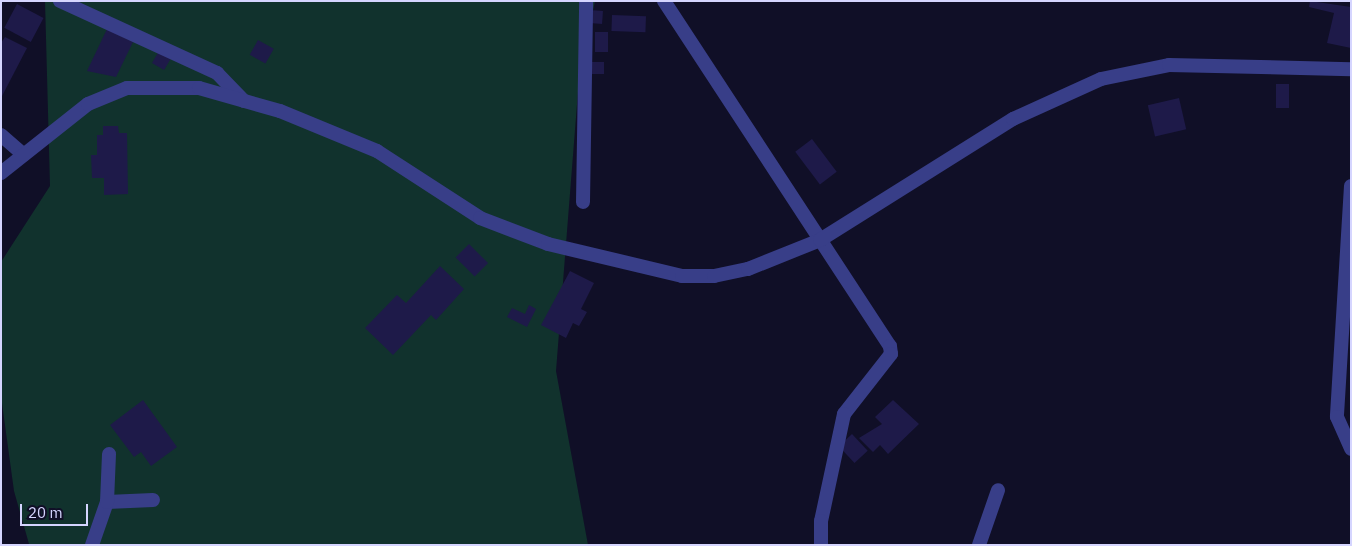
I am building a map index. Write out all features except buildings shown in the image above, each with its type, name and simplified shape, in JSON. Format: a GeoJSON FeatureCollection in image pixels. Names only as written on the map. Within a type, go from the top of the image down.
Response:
{"type":"FeatureCollection","features":[{"type":"Feature","properties":{"kind":"street"},"geometry":{"type":"LineString","coordinates":[[60,1],[217,73],[244,101]]}},
{"type":"Feature","properties":{"kind":"street"},"geometry":{"type":"LineString","coordinates":[[582,202],[586,1]]}},
{"type":"Feature","properties":{"kind":"street"},"geometry":{"type":"LineString","coordinates":[[664,1],[890,346],[891,354],[844,414],[821,520],[820,545]]}},
{"type":"Feature","properties":{"kind":"street"},"geometry":{"type":"LineString","coordinates":[[1,173],[88,104],[128,88],[199,88],[280,110],[377,150],[480,218],[548,244],[682,276],[714,276],[748,269],[820,240],[1013,119],[1101,79],[1169,64],[1351,69]]}},
{"type":"Feature","properties":{"kind":"street"},"geometry":{"type":"LineString","coordinates":[[1,135],[24,155]]}},
{"type":"Feature","properties":{"kind":"street"},"geometry":{"type":"LineString","coordinates":[[1351,186],[1349,260],[1337,417],[1351,449]]}},
{"type":"Feature","properties":{"kind":"street"},"geometry":{"type":"LineString","coordinates":[[92,545],[107,502],[109,454]]}},
{"type":"Feature","properties":{"kind":"street"},"geometry":{"type":"LineString","coordinates":[[979,545],[998,490]]}},
{"type":"Feature","properties":{"kind":"street"},"geometry":{"type":"LineString","coordinates":[[107,502],[153,500]]}},
{"type":"Feature","properties":{"kind":"green space"},"geometry":{"type":"Polygon","coordinates":[[[45,1],[595,1],[579,79],[556,371],[588,545],[29,544],[14,491],[1,396],[1,262],[50,186],[45,1]]]}}]}
